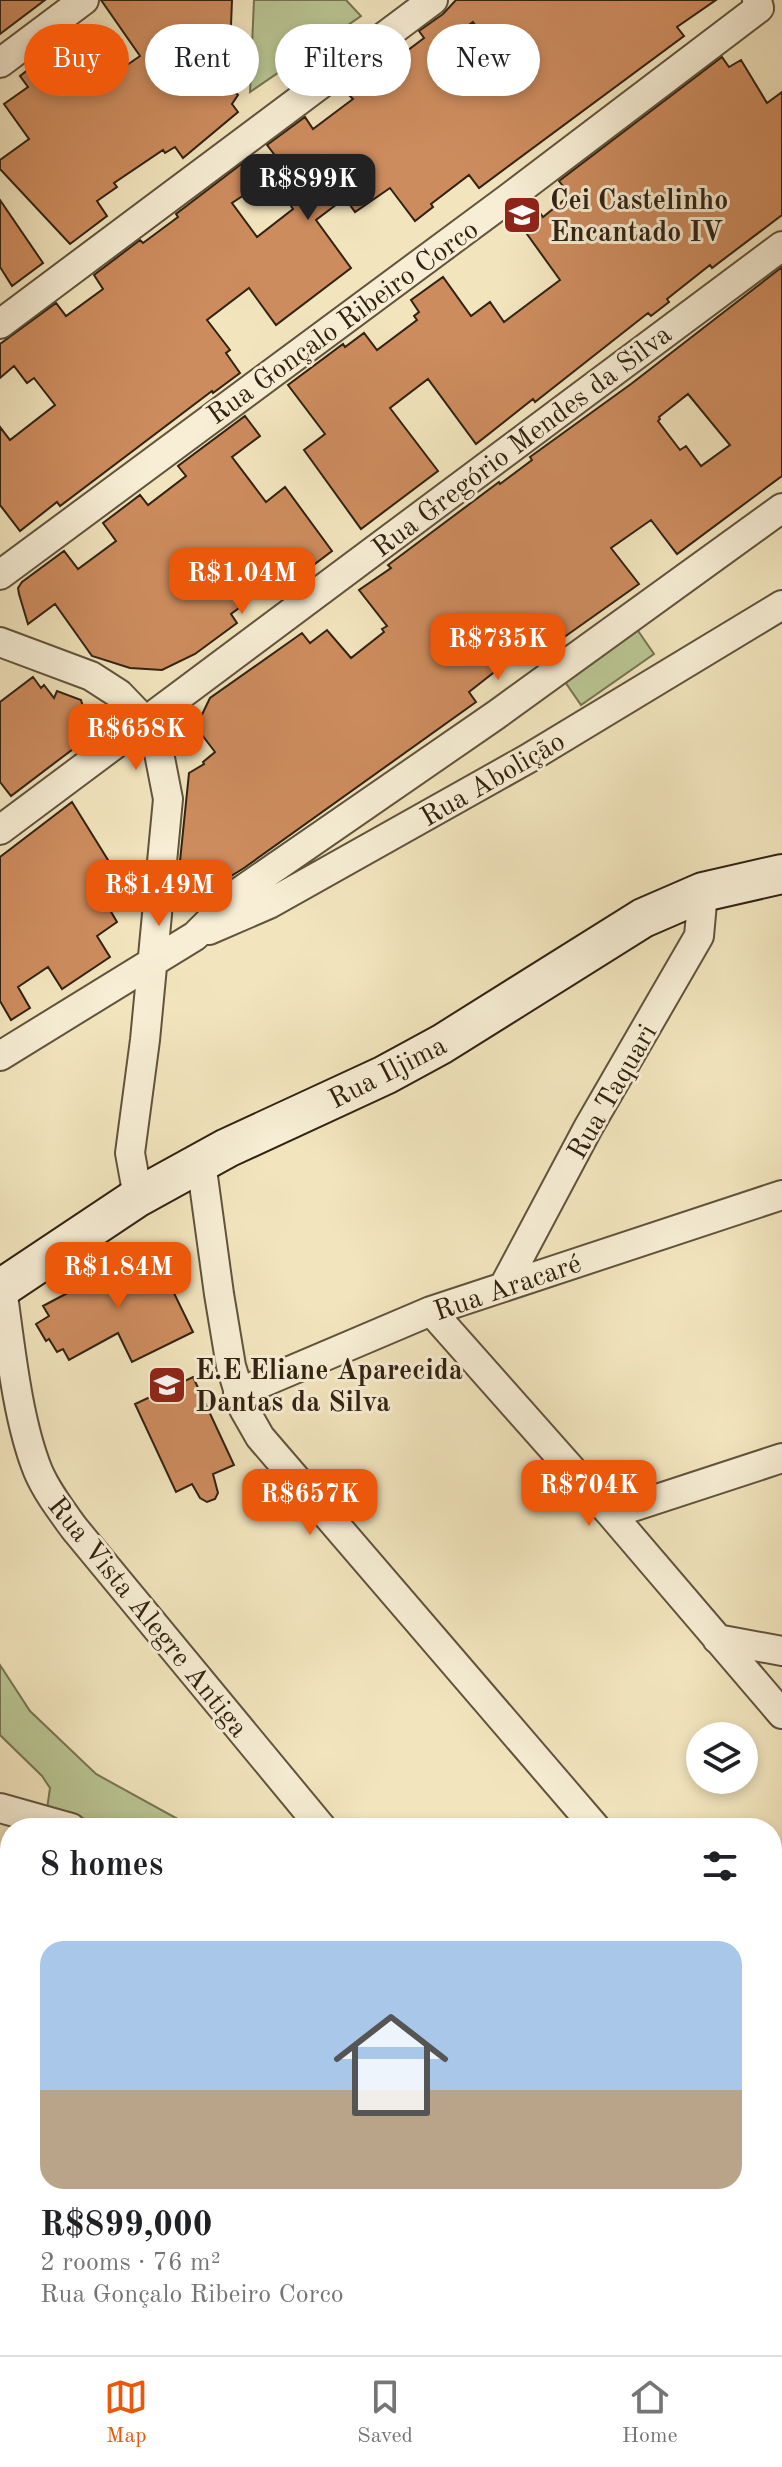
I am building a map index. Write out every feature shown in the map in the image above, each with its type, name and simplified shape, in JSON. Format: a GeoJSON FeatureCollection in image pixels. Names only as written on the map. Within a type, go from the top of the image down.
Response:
{"type":"FeatureCollection","features":[{"type":"Feature","properties":{"kind":"main road","name":"Rua Iljima"},"geometry":{"type":"LineString","coordinates":[[1,1289],[138,1197],[201,1162],[431,1051],[643,918],[703,892],[782,874]]}},
{"type":"Feature","properties":{"kind":"street"},"geometry":{"type":"LineString","coordinates":[[0,63],[84,0]]}},
{"type":"Feature","properties":{"kind":"street"},"geometry":{"type":"LineString","coordinates":[[0,324],[433,0]]}},
{"type":"Feature","properties":{"kind":"street","name":"Rua Gonçalo Ribeiro Corco"},"geometry":{"type":"LineString","coordinates":[[0,575],[506,200],[758,4]]}},
{"type":"Feature","properties":{"kind":"street","name":"Rua Gregório Mendes da Silva"},"geometry":{"type":"LineString","coordinates":[[0,830],[782,246]]}},
{"type":"Feature","properties":{"kind":"street"},"geometry":{"type":"LineString","coordinates":[[0,1056],[195,936],[238,893],[496,715],[782,508]]}},
{"type":"Feature","properties":{"kind":"street","name":"Rua Abolição"},"geometry":{"type":"LineString","coordinates":[[195,936],[297,889],[541,751],[782,605]]}},
{"type":"Feature","properties":{"kind":"street"},"geometry":{"type":"LineString","coordinates":[[0,642],[91,676],[119,694],[145,721],[159,753],[168,799],[145,1040],[130,1153],[138,1197]]}},
{"type":"Feature","properties":{"kind":"street","name":"Rua Taquari"},"geometry":{"type":"LineString","coordinates":[[504,1286],[588,1128],[699,936],[703,892]]}},
{"type":"Feature","properties":{"kind":"street"},"geometry":{"type":"LineString","coordinates":[[201,1162],[231,1366],[244,1409],[260,1437],[587,1818]]}},
{"type":"Feature","properties":{"kind":"street","name":"Rua Aracaré"},"geometry":{"type":"LineString","coordinates":[[238,1393],[431,1311],[782,1195]]}},
{"type":"Feature","properties":{"kind":"street","name":"Rua Vista Alegre Antiga"},"geometry":{"type":"LineString","coordinates":[[1,1289],[25,1427],[38,1471],[52,1497],[74,1528],[314,1818]]}},
{"type":"Feature","properties":{"kind":"street"},"geometry":{"type":"LineString","coordinates":[[431,1311],[611,1514],[782,1714]]}},
{"type":"Feature","properties":{"kind":"street"},"geometry":{"type":"LineString","coordinates":[[611,1514],[782,1458]]}},
{"type":"Feature","properties":{"kind":"street"},"geometry":{"type":"LineString","coordinates":[[717,1639],[782,1651]]}},
{"type":"Feature","properties":{"kind":"street"},"geometry":{"type":"LineString","coordinates":[[0,1808],[36,1818]]}},
{"type":"Feature","properties":{"kind":"green space"},"geometry":{"type":"Polygon","coordinates":[[[254,0],[346,0],[361,16],[349,24],[275,24],[275,75],[259,86],[259,24],[253,24],[254,0]]]}},
{"type":"Feature","properties":{"kind":"green space"},"geometry":{"type":"Polygon","coordinates":[[[634,625],[654,654],[581,705],[561,676],[634,625]]]}},
{"type":"Feature","properties":{"kind":"green space"},"geometry":{"type":"Polygon","coordinates":[[[0,1665],[30,1711],[96,1774],[176,1818],[82,1818],[47,1809],[50,1788],[42,1776],[0,1735],[0,1665]]]}},
{"type":"Feature","properties":{"kind":"building"},"geometry":{"type":"Polygon","coordinates":[[[0,0],[45,0],[0,34],[0,0]]]}},
{"type":"Feature","properties":{"kind":"building"},"geometry":{"type":"Polygon","coordinates":[[[101,0],[232,0],[231,24],[145,24],[145,96],[237,96],[232,104],[238,112],[183,158],[175,147],[165,153],[163,150],[114,183],[117,187],[97,201],[107,216],[70,244],[0,169],[0,160],[29,139],[4,104],[24,90],[24,96],[129,96],[129,64],[140,56],[129,40],[129,24],[118,24],[101,0]]]}},
{"type":"Feature","properties":{"kind":"building"},"geometry":{"type":"Polygon","coordinates":[[[456,0],[716,0],[677,27],[684,36],[479,188],[469,175],[431,204],[433,207],[415,221],[390,188],[355,212],[345,198],[316,220],[351,268],[276,325],[249,288],[207,320],[230,350],[226,353],[240,373],[60,506],[57,502],[20,531],[0,505],[0,427],[10,440],[55,405],[34,378],[27,383],[14,366],[0,378],[0,344],[56,303],[66,316],[103,289],[94,275],[140,240],[143,243],[178,217],[176,214],[244,162],[244,195],[232,203],[257,237],[293,209],[289,203],[303,192],[267,145],[305,117],[313,129],[353,99],[350,96],[411,96],[411,48],[424,38],[419,31],[427,25],[427,96],[540,96],[540,24],[429,24],[456,0]]]}},
{"type":"Feature","properties":{"kind":"building"},"geometry":{"type":"Polygon","coordinates":[[[722,57],[729,67],[741,60],[767,103],[782,92],[782,215],[712,268],[710,265],[651,316],[648,313],[476,444],[428,379],[390,408],[438,471],[361,529],[304,450],[325,434],[288,385],[343,344],[345,347],[364,333],[377,350],[417,320],[414,316],[419,312],[411,300],[443,277],[471,316],[490,302],[504,322],[560,280],[514,216],[532,202],[543,217],[570,195],[559,181],[722,57]]]}},
{"type":"Feature","properties":{"kind":"building"},"geometry":{"type":"Polygon","coordinates":[[[0,200],[43,263],[12,286],[0,267],[0,200]]]}},
{"type":"Feature","properties":{"kind":"building"},"geometry":{"type":"Polygon","coordinates":[[[782,267],[782,476],[677,554],[651,520],[611,548],[639,584],[546,650],[537,640],[469,692],[476,702],[244,868],[223,881],[197,881],[180,861],[189,773],[204,764],[215,752],[196,727],[210,698],[302,633],[310,643],[327,630],[351,658],[384,632],[382,629],[387,626],[359,590],[391,568],[388,565],[532,460],[530,457],[631,384],[782,267]],[[688,394],[659,417],[658,421],[680,450],[686,446],[701,466],[730,445],[688,394]]]}},
{"type":"Feature","properties":{"kind":"building"},"geometry":{"type":"Polygon","coordinates":[[[245,416],[260,436],[232,457],[266,502],[285,487],[332,551],[275,594],[269,586],[231,614],[237,623],[195,654],[162,670],[130,668],[92,656],[55,604],[28,624],[18,588],[22,582],[64,551],[78,569],[116,541],[103,523],[140,495],[148,505],[186,476],[178,466],[245,416]]]}},
{"type":"Feature","properties":{"kind":"building"},"geometry":{"type":"Polygon","coordinates":[[[33,677],[54,698],[57,691],[81,700],[89,728],[77,746],[11,796],[0,782],[0,702],[33,677]]]}},
{"type":"Feature","properties":{"kind":"building"},"geometry":{"type":"Polygon","coordinates":[[[72,802],[121,881],[100,893],[117,922],[97,936],[110,957],[62,989],[48,967],[18,987],[30,1008],[11,1020],[0,1001],[0,857],[72,802]]]}},
{"type":"Feature","properties":{"kind":"building"},"geometry":{"type":"Polygon","coordinates":[[[150,1244],[193,1332],[132,1362],[118,1333],[69,1360],[63,1349],[57,1352],[36,1324],[49,1316],[43,1306],[92,1280],[89,1274],[150,1244]]]}},
{"type":"Feature","properties":{"kind":"building"},"geometry":{"type":"Polygon","coordinates":[[[193,1377],[234,1465],[213,1474],[218,1493],[215,1499],[207,1502],[200,1498],[192,1484],[176,1492],[135,1404],[193,1377]]]}},
{"type":"Feature","properties":{"kind":"place","name":"Cei Castelinho Encantado IV"},"geometry":{"type":"Point","coordinates":[522,215]}},
{"type":"Feature","properties":{"kind":"place","name":"E.E Eliane Aparecida Dantas da Silva"},"geometry":{"type":"Point","coordinates":[167,1385]}}]}
